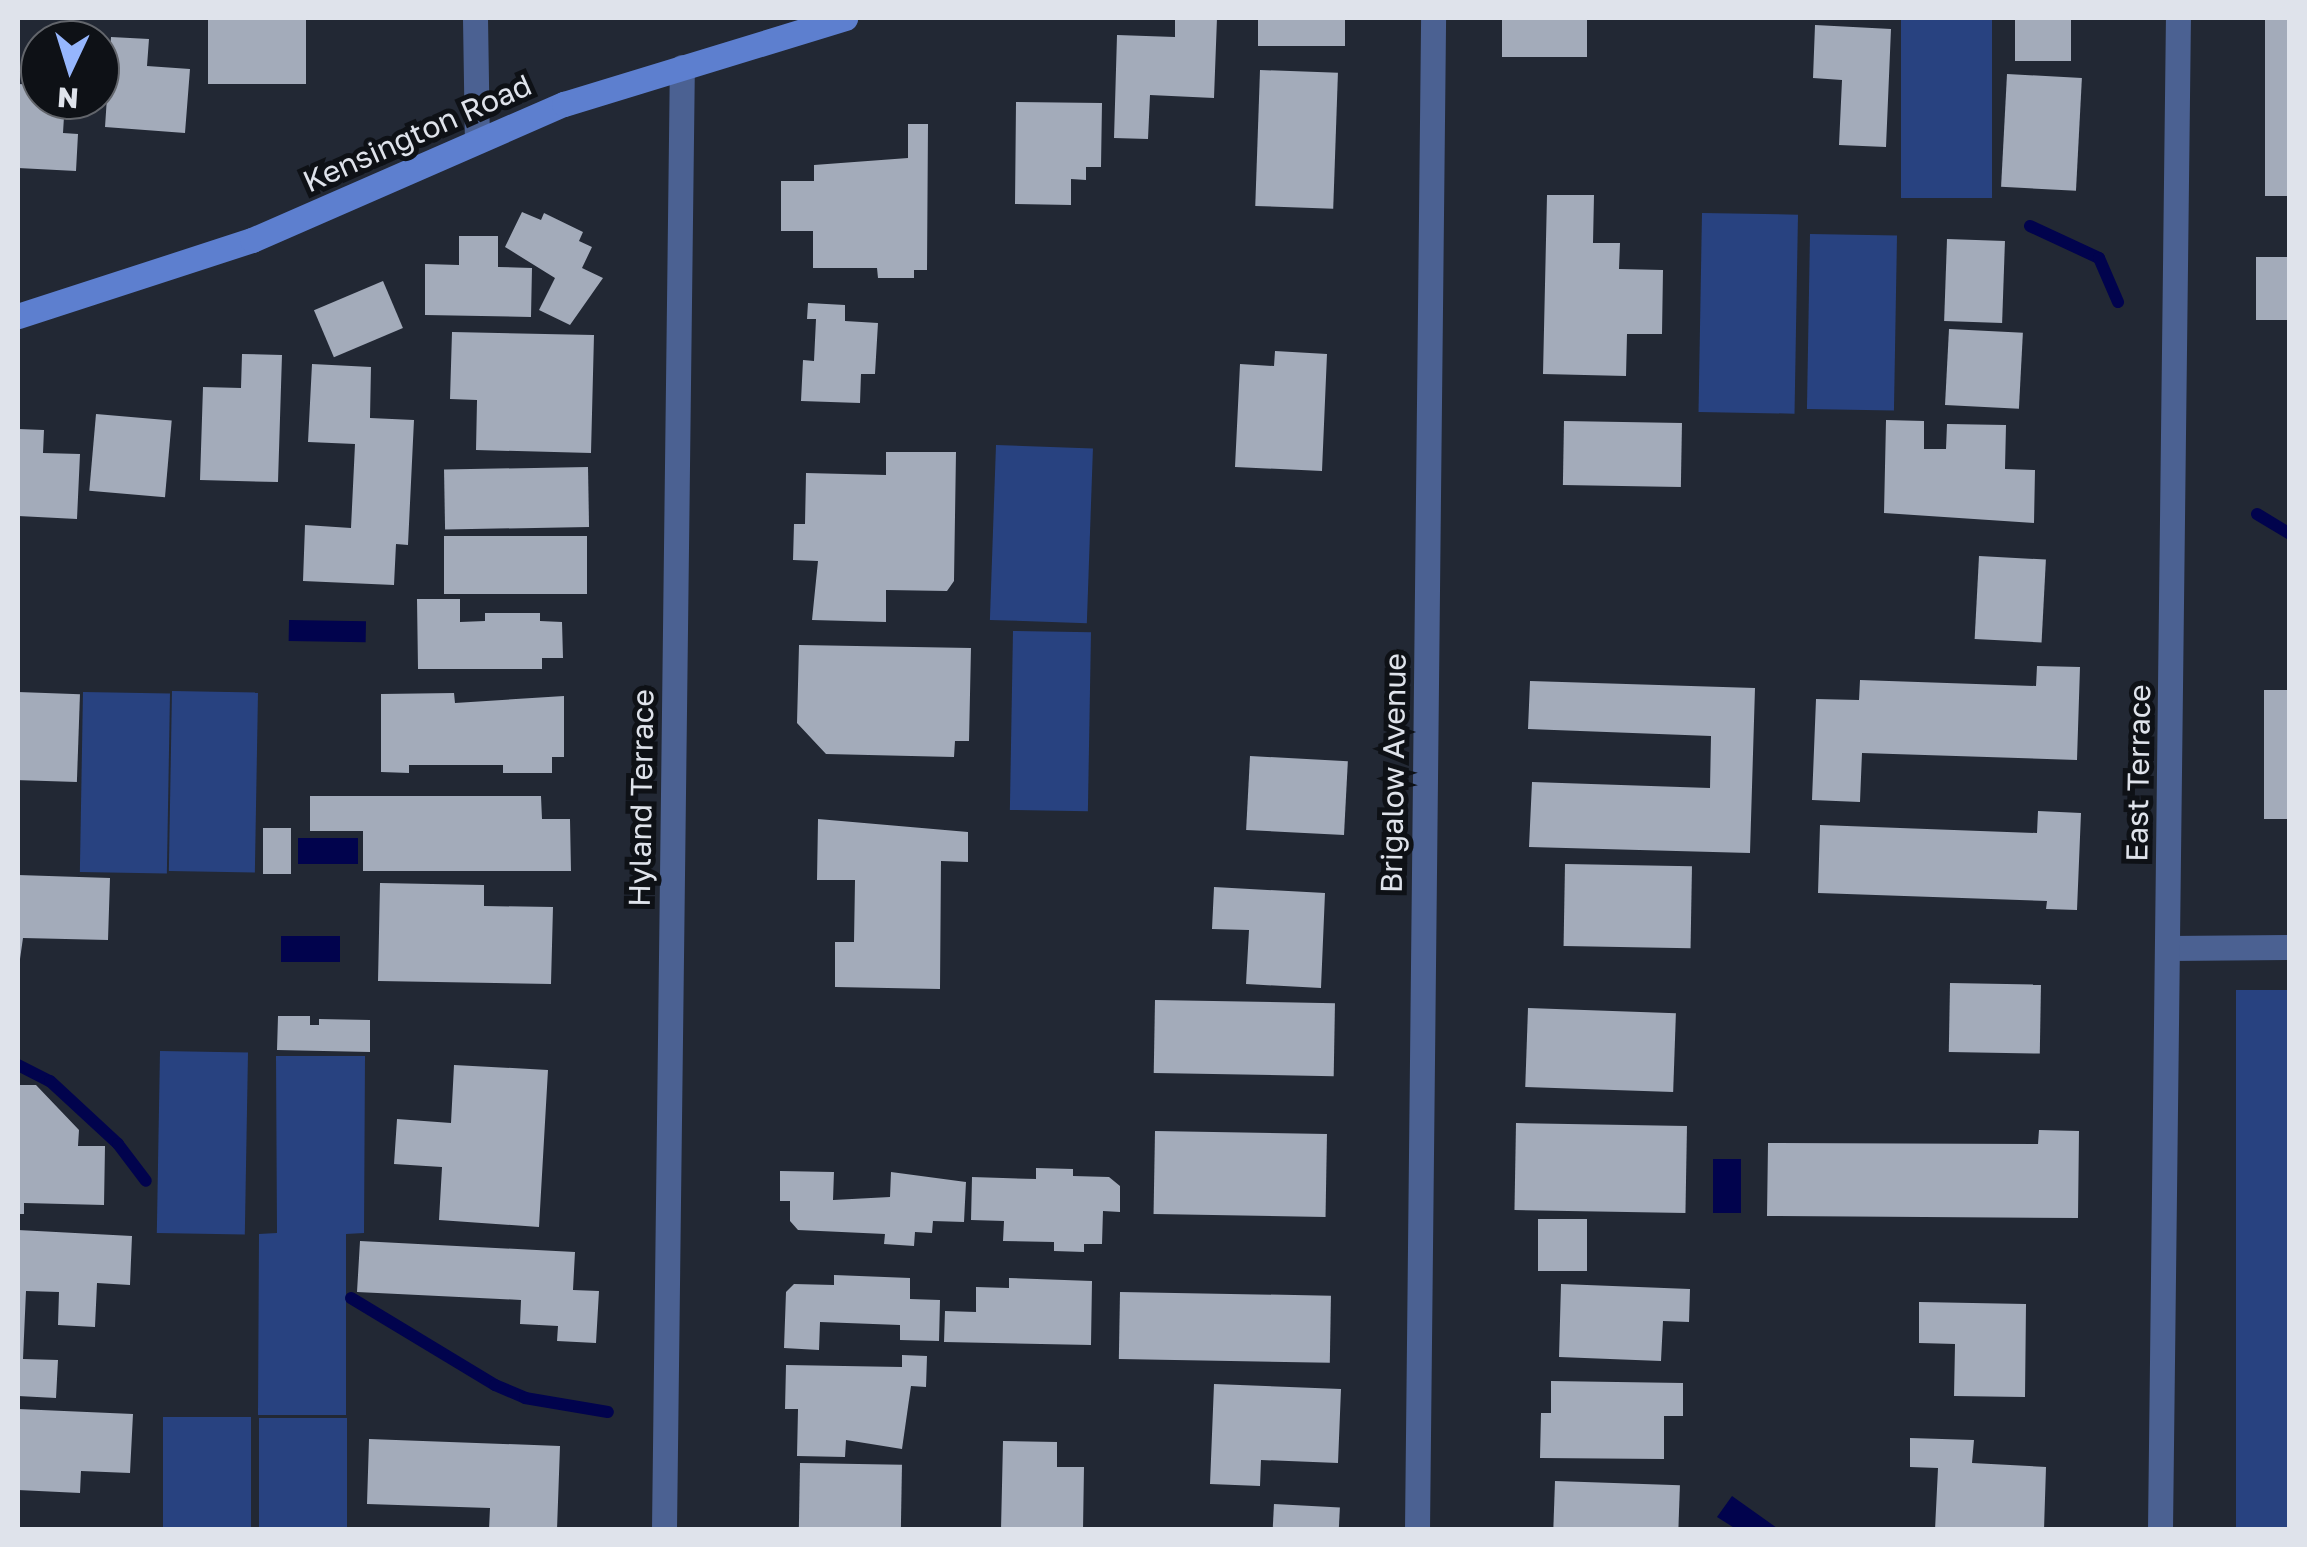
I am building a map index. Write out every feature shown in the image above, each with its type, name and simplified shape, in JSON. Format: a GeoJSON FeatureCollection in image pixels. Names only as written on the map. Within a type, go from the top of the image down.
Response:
{"type":"FeatureCollection","features":[{"type":"Feature","properties":{"kind":"main road","name":"Kensington Road"},"geometry":{"type":"LineString","coordinates":[[18,316],[252,240],[564,104],[844,18]]}},
{"type":"Feature","properties":{"kind":"street"},"geometry":{"type":"LineString","coordinates":[[475,18],[477,141]]}},
{"type":"Feature","properties":{"kind":"street","name":"Brigalow Avenue"},"geometry":{"type":"LineString","coordinates":[[1417,1530],[1433,18]]}},
{"type":"Feature","properties":{"kind":"street","name":"East Terrace"},"geometry":{"type":"LineString","coordinates":[[2160,1530],[2178,18]]}},
{"type":"Feature","properties":{"kind":"street","name":"Hyland Terrace"},"geometry":{"type":"LineString","coordinates":[[664,1530],[682,68]]}},
{"type":"Feature","properties":{"kind":"street"},"geometry":{"type":"LineString","coordinates":[[2169,948],[2290,946]]}},
{"type":"Feature","properties":{"kind":"shaded area"},"geometry":{"type":"Polygon","coordinates":[[[1901,18],[1992,18],[1992,198],[1901,198],[1901,18]]]}},
{"type":"Feature","properties":{"kind":"shaded area"},"geometry":{"type":"Polygon","coordinates":[[[1702,213],[1798,215],[1795,414],[1699,412],[1702,213]]]}},
{"type":"Feature","properties":{"kind":"shaded area"},"geometry":{"type":"Polygon","coordinates":[[[1810,234],[1897,236],[1894,410],[1807,409],[1810,234]]]}},
{"type":"Feature","properties":{"kind":"shaded area"},"geometry":{"type":"Polygon","coordinates":[[[996,445],[1093,448],[1087,623],[990,620],[996,445]]]}},
{"type":"Feature","properties":{"kind":"shaded area"},"geometry":{"type":"Polygon","coordinates":[[[289,620],[366,621],[366,642],[289,641],[289,620]]]}},
{"type":"Feature","properties":{"kind":"shaded area"},"geometry":{"type":"Polygon","coordinates":[[[1013,631],[1091,632],[1088,811],[1010,810],[1013,631]]]}},
{"type":"Feature","properties":{"kind":"shaded area"},"geometry":{"type":"Polygon","coordinates":[[[172,691],[258,693],[255,872],[169,871],[172,691]]]}},
{"type":"Feature","properties":{"kind":"shaded area"},"geometry":{"type":"Polygon","coordinates":[[[83,692],[170,694],[167,873],[80,872],[83,692]]]}},
{"type":"Feature","properties":{"kind":"shaded area"},"geometry":{"type":"Polygon","coordinates":[[[298,838],[358,838],[358,864],[298,864],[298,838]]]}},
{"type":"Feature","properties":{"kind":"shaded area"},"geometry":{"type":"Polygon","coordinates":[[[281,936],[340,936],[340,962],[281,962],[281,936]]]}},
{"type":"Feature","properties":{"kind":"shaded area"},"geometry":{"type":"Polygon","coordinates":[[[2236,990],[2289,990],[2289,1529],[2236,1529],[2236,990]]]}},
{"type":"Feature","properties":{"kind":"shaded area"},"geometry":{"type":"Polygon","coordinates":[[[160,1051],[248,1053],[245,1235],[157,1233],[160,1051]]]}},
{"type":"Feature","properties":{"kind":"shaded area"},"geometry":{"type":"Polygon","coordinates":[[[276,1056],[365,1056],[364,1233],[346,1234],[346,1415],[258,1415],[259,1234],[277,1233],[276,1056]]]}},
{"type":"Feature","properties":{"kind":"shaded area"},"geometry":{"type":"Polygon","coordinates":[[[1713,1159],[1741,1159],[1741,1213],[1713,1213],[1713,1159]]]}},
{"type":"Feature","properties":{"kind":"shaded area"},"geometry":{"type":"Polygon","coordinates":[[[163,1417],[251,1417],[251,1529],[163,1529],[163,1417]]]}},
{"type":"Feature","properties":{"kind":"shaded area"},"geometry":{"type":"Polygon","coordinates":[[[259,1418],[347,1418],[347,1529],[259,1529],[259,1418]]]}},
{"type":"Feature","properties":{"kind":"shaded area"},"geometry":{"type":"Polygon","coordinates":[[[1732,1496],[1777,1528],[1736,1529],[1717,1517],[1732,1496]]]}},
{"type":"Feature","properties":{"kind":"building"},"geometry":{"type":"Polygon","coordinates":[[[208,18],[306,18],[306,84],[208,84],[208,18]]]}},
{"type":"Feature","properties":{"kind":"building"},"geometry":{"type":"Polygon","coordinates":[[[1175,18],[1217,18],[1214,98],[1150,95],[1148,139],[1114,138],[1117,35],[1175,37],[1175,18]]]}},
{"type":"Feature","properties":{"kind":"building"},"geometry":{"type":"Polygon","coordinates":[[[1258,18],[1345,18],[1345,46],[1258,46],[1258,18]]]}},
{"type":"Feature","properties":{"kind":"building"},"geometry":{"type":"Polygon","coordinates":[[[1502,18],[1587,18],[1587,57],[1502,57],[1502,18]]]}},
{"type":"Feature","properties":{"kind":"building"},"geometry":{"type":"Polygon","coordinates":[[[2015,18],[2071,18],[2071,61],[2015,61],[2015,18]]]}},
{"type":"Feature","properties":{"kind":"building"},"geometry":{"type":"Polygon","coordinates":[[[2265,18],[2290,18],[2290,196],[2265,196],[2265,18]]]}},
{"type":"Feature","properties":{"kind":"building"},"geometry":{"type":"Polygon","coordinates":[[[1815,25],[1891,29],[1886,147],[1839,145],[1842,80],[1813,78],[1815,25]]]}},
{"type":"Feature","properties":{"kind":"building"},"geometry":{"type":"Polygon","coordinates":[[[120,37],[149,39],[147,66],[190,69],[185,133],[105,127],[105,120],[120,120],[120,37]]]}},
{"type":"Feature","properties":{"kind":"building"},"geometry":{"type":"Polygon","coordinates":[[[1260,70],[1338,73],[1333,209],[1255,206],[1260,70]]]}},
{"type":"Feature","properties":{"kind":"building"},"geometry":{"type":"Polygon","coordinates":[[[2007,74],[2082,78],[2076,191],[2001,187],[2007,74]]]}},
{"type":"Feature","properties":{"kind":"building"},"geometry":{"type":"Polygon","coordinates":[[[18,84],[20,120],[64,120],[63,133],[78,134],[76,171],[18,168],[18,84]]]}},
{"type":"Feature","properties":{"kind":"building"},"geometry":{"type":"Polygon","coordinates":[[[1016,102],[1102,103],[1101,167],[1086,167],[1086,180],[1071,179],[1071,205],[1015,204],[1016,102]]]}},
{"type":"Feature","properties":{"kind":"building"},"geometry":{"type":"Polygon","coordinates":[[[908,124],[928,124],[927,270],[914,270],[914,278],[878,278],[877,268],[813,268],[813,231],[781,231],[781,181],[814,181],[814,165],[908,158],[908,124]]]}},
{"type":"Feature","properties":{"kind":"building"},"geometry":{"type":"Polygon","coordinates":[[[1547,195],[1594,195],[1593,243],[1620,243],[1619,269],[1663,270],[1662,334],[1627,334],[1626,376],[1543,374],[1547,195]]]}},
{"type":"Feature","properties":{"kind":"building"},"geometry":{"type":"Polygon","coordinates":[[[522,212],[541,220],[544,213],[583,232],[579,241],[592,247],[582,268],[603,278],[570,325],[539,310],[555,278],[505,247],[522,212]]]}},
{"type":"Feature","properties":{"kind":"building"},"geometry":{"type":"Polygon","coordinates":[[[459,236],[498,236],[498,267],[532,268],[531,317],[425,315],[425,264],[459,265],[459,236]]]}},
{"type":"Feature","properties":{"kind":"building"},"geometry":{"type":"Polygon","coordinates":[[[1947,239],[2005,241],[2002,323],[1944,321],[1947,239]]]}},
{"type":"Feature","properties":{"kind":"building"},"geometry":{"type":"Polygon","coordinates":[[[2256,257],[2290,257],[2290,320],[2256,320],[2256,257]]]}},
{"type":"Feature","properties":{"kind":"building"},"geometry":{"type":"Polygon","coordinates":[[[383,281],[403,328],[334,357],[314,310],[383,281]]]}},
{"type":"Feature","properties":{"kind":"building"},"geometry":{"type":"Polygon","coordinates":[[[808,303],[845,305],[845,321],[878,323],[875,374],[861,374],[860,403],[801,401],[803,360],[814,361],[816,319],[807,319],[808,303]]]}},
{"type":"Feature","properties":{"kind":"building"},"geometry":{"type":"Polygon","coordinates":[[[1949,329],[2023,333],[2019,409],[1945,405],[1949,329]]]}},
{"type":"Feature","properties":{"kind":"building"},"geometry":{"type":"Polygon","coordinates":[[[452,332],[594,335],[591,453],[476,450],[477,400],[450,399],[452,332]]]}},
{"type":"Feature","properties":{"kind":"building"},"geometry":{"type":"Polygon","coordinates":[[[1275,351],[1327,354],[1322,471],[1235,467],[1240,364],[1274,366],[1275,351]]]}},
{"type":"Feature","properties":{"kind":"building"},"geometry":{"type":"Polygon","coordinates":[[[242,354],[282,355],[278,482],[200,480],[203,387],[241,388],[242,354]]]}},
{"type":"Feature","properties":{"kind":"building"},"geometry":{"type":"Polygon","coordinates":[[[312,364],[371,367],[370,418],[414,420],[408,545],[396,544],[394,585],[303,581],[305,525],[351,528],[355,444],[308,442],[312,364]]]}},
{"type":"Feature","properties":{"kind":"building"},"geometry":{"type":"Polygon","coordinates":[[[96,414],[172,421],[165,497],[89,491],[96,414]]]}},
{"type":"Feature","properties":{"kind":"building"},"geometry":{"type":"Polygon","coordinates":[[[1886,420],[1924,421],[1924,449],[1946,449],[1947,424],[2006,425],[2005,469],[2035,470],[2034,523],[1884,513],[1886,420]]]}},
{"type":"Feature","properties":{"kind":"building"},"geometry":{"type":"Polygon","coordinates":[[[1564,421],[1682,423],[1681,487],[1563,485],[1564,421]]]}},
{"type":"Feature","properties":{"kind":"building"},"geometry":{"type":"Polygon","coordinates":[[[18,429],[44,430],[43,453],[80,454],[77,519],[18,516],[18,429]]]}},
{"type":"Feature","properties":{"kind":"building"},"geometry":{"type":"Polygon","coordinates":[[[886,452],[956,452],[954,581],[947,591],[886,590],[886,622],[812,620],[818,561],[793,560],[794,524],[805,524],[806,473],[886,475],[886,452]]]}},
{"type":"Feature","properties":{"kind":"building"},"geometry":{"type":"Polygon","coordinates":[[[588,467],[589,527],[445,530],[444,470],[588,467]]]}},
{"type":"Feature","properties":{"kind":"building"},"geometry":{"type":"Polygon","coordinates":[[[444,536],[587,536],[587,594],[444,594],[444,536]]]}},
{"type":"Feature","properties":{"kind":"building"},"geometry":{"type":"Polygon","coordinates":[[[1979,556],[2046,560],[2042,642],[1975,639],[1979,556]]]}},
{"type":"Feature","properties":{"kind":"building"},"geometry":{"type":"Polygon","coordinates":[[[417,599],[460,599],[460,622],[485,621],[485,613],[540,613],[540,621],[562,622],[563,658],[542,658],[542,669],[418,669],[417,599]]]}},
{"type":"Feature","properties":{"kind":"building"},"geometry":{"type":"Polygon","coordinates":[[[799,645],[971,648],[969,741],[955,741],[954,757],[826,754],[797,723],[799,645]]]}},
{"type":"Feature","properties":{"kind":"building"},"geometry":{"type":"Polygon","coordinates":[[[2037,666],[2080,667],[2077,760],[1862,753],[1860,802],[1812,800],[1816,699],[1859,700],[1860,680],[2036,686],[2037,666]]]}},
{"type":"Feature","properties":{"kind":"building"},"geometry":{"type":"Polygon","coordinates":[[[1530,681],[1755,688],[1750,853],[1529,847],[1532,782],[1710,788],[1711,736],[1528,729],[1530,681]]]}},
{"type":"Feature","properties":{"kind":"building"},"geometry":{"type":"Polygon","coordinates":[[[2264,690],[2290,690],[2290,819],[2264,819],[2264,690]]]}},
{"type":"Feature","properties":{"kind":"building"},"geometry":{"type":"Polygon","coordinates":[[[18,692],[80,694],[77,782],[18,780],[18,692]]]}},
{"type":"Feature","properties":{"kind":"building"},"geometry":{"type":"Polygon","coordinates":[[[454,693],[455,703],[564,696],[564,757],[552,757],[552,773],[503,773],[503,765],[409,765],[409,773],[381,772],[381,694],[454,693]]]}},
{"type":"Feature","properties":{"kind":"building"},"geometry":{"type":"Polygon","coordinates":[[[1250,756],[1348,761],[1344,835],[1246,830],[1250,756]]]}},
{"type":"Feature","properties":{"kind":"building"},"geometry":{"type":"Polygon","coordinates":[[[310,796],[541,796],[542,819],[570,819],[571,871],[363,871],[363,831],[310,831],[310,796]]]}},
{"type":"Feature","properties":{"kind":"building"},"geometry":{"type":"Polygon","coordinates":[[[2038,811],[2081,813],[2077,910],[2046,909],[2047,901],[1818,893],[1820,825],[2037,833],[2038,811]]]}},
{"type":"Feature","properties":{"kind":"building"},"geometry":{"type":"Polygon","coordinates":[[[818,819],[968,832],[968,862],[941,861],[940,989],[835,987],[835,942],[854,942],[855,880],[817,880],[818,819]]]}},
{"type":"Feature","properties":{"kind":"building"},"geometry":{"type":"Polygon","coordinates":[[[263,828],[291,828],[291,874],[263,874],[263,828]]]}},
{"type":"Feature","properties":{"kind":"building"},"geometry":{"type":"Polygon","coordinates":[[[1565,864],[1692,866],[1691,948],[1564,946],[1565,864]]]}},
{"type":"Feature","properties":{"kind":"building"},"geometry":{"type":"Polygon","coordinates":[[[18,875],[110,878],[108,940],[23,938],[18,973],[18,875]]]}},
{"type":"Feature","properties":{"kind":"building"},"geometry":{"type":"Polygon","coordinates":[[[380,883],[484,885],[484,906],[553,907],[551,984],[378,981],[380,883]]]}},
{"type":"Feature","properties":{"kind":"building"},"geometry":{"type":"Polygon","coordinates":[[[1214,887],[1325,893],[1321,988],[1246,984],[1249,930],[1212,929],[1214,887]]]}},
{"type":"Feature","properties":{"kind":"building"},"geometry":{"type":"Polygon","coordinates":[[[1950,983],[2041,985],[2040,1054],[1949,1052],[1950,983]]]}},
{"type":"Feature","properties":{"kind":"building"},"geometry":{"type":"Polygon","coordinates":[[[1155,1000],[1335,1003],[1334,1076],[1154,1073],[1155,1000]]]}},
{"type":"Feature","properties":{"kind":"building"},"geometry":{"type":"Polygon","coordinates":[[[1528,1008],[1676,1013],[1673,1092],[1525,1087],[1528,1008]]]}},
{"type":"Feature","properties":{"kind":"building"},"geometry":{"type":"Polygon","coordinates":[[[278,1016],[310,1016],[310,1025],[319,1025],[319,1019],[370,1020],[370,1052],[277,1050],[278,1016]]]}},
{"type":"Feature","properties":{"kind":"building"},"geometry":{"type":"Polygon","coordinates":[[[454,1065],[548,1070],[539,1227],[439,1220],[442,1167],[394,1164],[397,1119],[451,1123],[454,1065]]]}},
{"type":"Feature","properties":{"kind":"building"},"geometry":{"type":"Polygon","coordinates":[[[18,1085],[36,1085],[79,1130],[78,1146],[105,1146],[104,1205],[24,1203],[24,1214],[18,1214],[18,1085]]]}},
{"type":"Feature","properties":{"kind":"building"},"geometry":{"type":"Polygon","coordinates":[[[1516,1123],[1687,1126],[1685,1213],[1514,1210],[1516,1123]]]}},
{"type":"Feature","properties":{"kind":"building"},"geometry":{"type":"Polygon","coordinates":[[[2039,1130],[2079,1131],[2078,1218],[1767,1216],[1768,1143],[2038,1144],[2039,1130]]]}},
{"type":"Feature","properties":{"kind":"building"},"geometry":{"type":"Polygon","coordinates":[[[1155,1131],[1327,1134],[1326,1217],[1154,1214],[1155,1131]]]}},
{"type":"Feature","properties":{"kind":"building"},"geometry":{"type":"Polygon","coordinates":[[[1036,1168],[1073,1169],[1073,1176],[1109,1177],[1120,1186],[1120,1212],[1103,1211],[1102,1244],[1084,1244],[1084,1252],[1054,1251],[1054,1242],[1003,1241],[1004,1221],[971,1220],[972,1177],[1036,1179],[1036,1168]]]}},
{"type":"Feature","properties":{"kind":"building"},"geometry":{"type":"Polygon","coordinates":[[[780,1171],[834,1172],[833,1200],[890,1197],[891,1172],[966,1182],[964,1222],[933,1221],[932,1233],[915,1232],[914,1246],[884,1244],[885,1234],[798,1230],[790,1221],[790,1201],[780,1201],[780,1171]]]}},
{"type":"Feature","properties":{"kind":"building"},"geometry":{"type":"Polygon","coordinates":[[[1538,1219],[1587,1219],[1587,1271],[1538,1271],[1538,1219]]]}},
{"type":"Feature","properties":{"kind":"building"},"geometry":{"type":"Polygon","coordinates":[[[18,1230],[132,1236],[130,1285],[97,1283],[95,1327],[58,1325],[59,1292],[26,1291],[23,1359],[58,1360],[56,1398],[18,1396],[18,1230]]]}},
{"type":"Feature","properties":{"kind":"building"},"geometry":{"type":"Polygon","coordinates":[[[360,1241],[575,1252],[573,1290],[599,1291],[596,1343],[557,1341],[558,1326],[520,1324],[521,1300],[357,1292],[360,1241]]]}},
{"type":"Feature","properties":{"kind":"building"},"geometry":{"type":"Polygon","coordinates":[[[834,1275],[910,1278],[910,1299],[940,1300],[939,1341],[900,1340],[900,1325],[820,1322],[819,1350],[784,1348],[786,1292],[794,1284],[834,1285],[834,1275]]]}},
{"type":"Feature","properties":{"kind":"building"},"geometry":{"type":"Polygon","coordinates":[[[1009,1278],[1092,1281],[1091,1345],[944,1342],[945,1311],[976,1312],[976,1287],[1009,1288],[1009,1278]]]}},
{"type":"Feature","properties":{"kind":"building"},"geometry":{"type":"Polygon","coordinates":[[[1561,1284],[1690,1289],[1689,1322],[1663,1321],[1661,1361],[1559,1357],[1561,1284]]]}},
{"type":"Feature","properties":{"kind":"building"},"geometry":{"type":"Polygon","coordinates":[[[1120,1292],[1331,1296],[1330,1363],[1119,1359],[1120,1292]]]}},
{"type":"Feature","properties":{"kind":"building"},"geometry":{"type":"Polygon","coordinates":[[[1919,1302],[2026,1304],[2025,1397],[1954,1396],[1955,1344],[1919,1343],[1919,1302]]]}},
{"type":"Feature","properties":{"kind":"building"},"geometry":{"type":"Polygon","coordinates":[[[902,1355],[927,1356],[926,1387],[911,1386],[902,1449],[846,1440],[845,1457],[797,1456],[798,1409],[785,1409],[786,1365],[902,1367],[902,1355]]]}},
{"type":"Feature","properties":{"kind":"building"},"geometry":{"type":"Polygon","coordinates":[[[1551,1381],[1683,1383],[1683,1416],[1664,1416],[1664,1459],[1540,1458],[1541,1413],[1551,1413],[1551,1381]]]}},
{"type":"Feature","properties":{"kind":"building"},"geometry":{"type":"Polygon","coordinates":[[[1214,1384],[1341,1389],[1338,1463],[1261,1460],[1260,1486],[1210,1484],[1214,1384]]]}},
{"type":"Feature","properties":{"kind":"building"},"geometry":{"type":"Polygon","coordinates":[[[18,1409],[133,1414],[130,1473],[81,1471],[80,1493],[18,1490],[18,1409]]]}},
{"type":"Feature","properties":{"kind":"building"},"geometry":{"type":"Polygon","coordinates":[[[1910,1438],[1974,1440],[1972,1463],[2046,1467],[2044,1530],[1935,1530],[1938,1468],[1910,1467],[1910,1438]]]}},
{"type":"Feature","properties":{"kind":"building"},"geometry":{"type":"Polygon","coordinates":[[[369,1439],[560,1446],[557,1530],[489,1530],[490,1508],[367,1504],[369,1439]]]}},
{"type":"Feature","properties":{"kind":"building"},"geometry":{"type":"Polygon","coordinates":[[[1003,1441],[1057,1442],[1057,1467],[1084,1467],[1083,1530],[1001,1530],[1003,1441]]]}},
{"type":"Feature","properties":{"kind":"building"},"geometry":{"type":"Polygon","coordinates":[[[800,1463],[902,1465],[901,1530],[799,1530],[800,1463]]]}},
{"type":"Feature","properties":{"kind":"building"},"geometry":{"type":"Polygon","coordinates":[[[1555,1481],[1680,1485],[1678,1530],[1553,1530],[1555,1481]]]}},
{"type":"Feature","properties":{"kind":"building"},"geometry":{"type":"Polygon","coordinates":[[[1274,1504],[1340,1507],[1339,1530],[1273,1530],[1274,1504]]]}},
{"type":"Feature","properties":{"kind":"waterway"},"geometry":{"type":"LineString","coordinates":[[2030,226],[2099,258],[2118,302]]}},
{"type":"Feature","properties":{"kind":"waterway"},"geometry":{"type":"LineString","coordinates":[[2257,514],[2290,534]]}},
{"type":"Feature","properties":{"kind":"waterway"},"geometry":{"type":"LineString","coordinates":[[18,1065],[50,1081],[118,1144],[146,1181]]}},
{"type":"Feature","properties":{"kind":"waterway"},"geometry":{"type":"LineString","coordinates":[[351,1298],[495,1385],[525,1398],[608,1412]]}}]}
